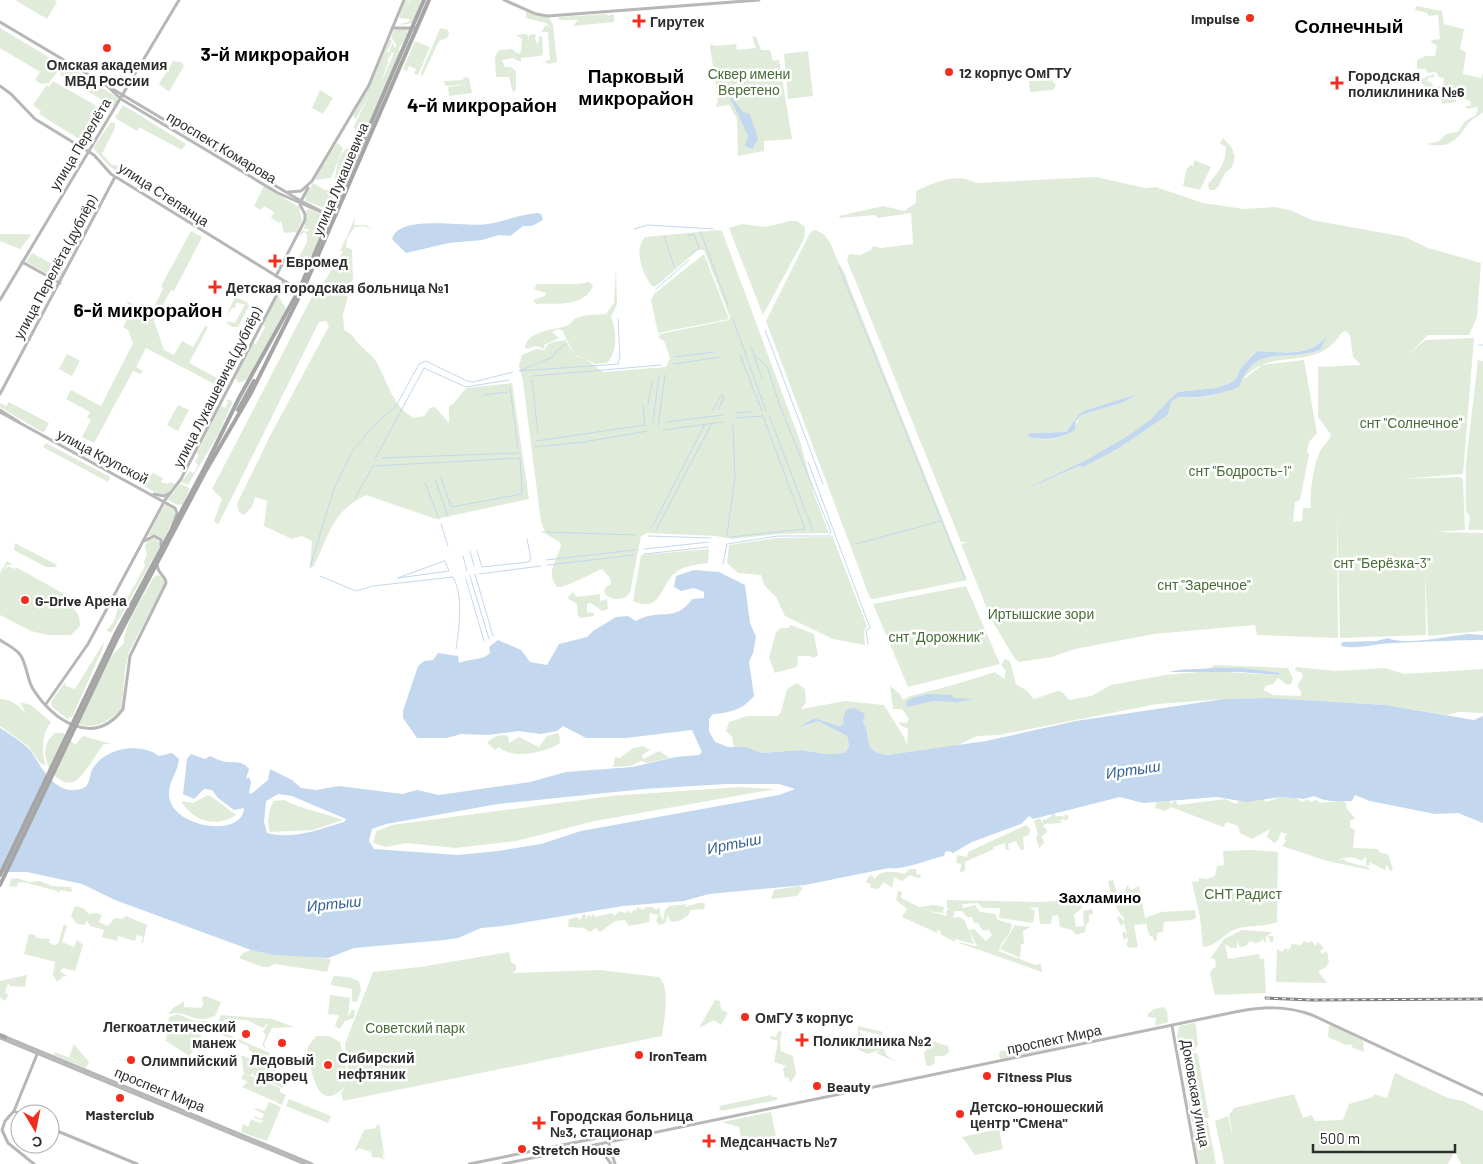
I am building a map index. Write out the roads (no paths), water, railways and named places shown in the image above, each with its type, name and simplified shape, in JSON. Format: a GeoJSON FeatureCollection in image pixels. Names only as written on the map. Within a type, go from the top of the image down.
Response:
{"type":"FeatureCollection","features":[{"type":"Feature","properties":{"kind":"main road","name":"улица Перелёта"},"geometry":{"type":"LineString","coordinates":[[0,300],[179,0]]}},
{"type":"Feature","properties":{"kind":"main road"},"geometry":{"type":"LineString","coordinates":[[276,276],[302,227],[305,217],[300,202],[369,85],[404,0]]}},
{"type":"Feature","properties":{"kind":"main road","name":"улица Лукашевича"},"geometry":{"type":"LineString","coordinates":[[415,28],[424,0]]}},
{"type":"Feature","properties":{"kind":"main road","name":"улица Лукашевича"},"geometry":{"type":"LineString","coordinates":[[76,718],[115,635],[186,501],[229,425],[246,402],[262,363],[300,290],[429,0]]}},
{"type":"Feature","properties":{"kind":"main road"},"geometry":{"type":"LineString","coordinates":[[504,0],[536,14],[548,16],[759,0]]}},
{"type":"Feature","properties":{"kind":"main road","name":"проспект Комарова"},"geometry":{"type":"LineString","coordinates":[[0,22],[107,86],[111,92],[186,132],[281,188],[306,207],[333,217]]}},
{"type":"Feature","properties":{"kind":"main road"},"geometry":{"type":"LineString","coordinates":[[392,28],[415,28]]}},
{"type":"Feature","properties":{"kind":"main road","name":"улица Степанца"},"geometry":{"type":"LineString","coordinates":[[0,86],[12,94],[35,119],[97,157],[107,171],[300,290]]}},
{"type":"Feature","properties":{"kind":"main road","name":"проспект Комарова"},"geometry":{"type":"LineString","coordinates":[[122,97],[183,137],[278,193],[333,217]]}},
{"type":"Feature","properties":{"kind":"main road"},"geometry":{"type":"LineString","coordinates":[[183,137],[186,132]]}},
{"type":"Feature","properties":{"kind":"main road"},"geometry":{"type":"LineString","coordinates":[[206,150],[209,146]]}},
{"type":"Feature","properties":{"kind":"main road","name":"улица Перелёта (дублёр)"},"geometry":{"type":"LineString","coordinates":[[0,394],[116,177]]}},
{"type":"Feature","properties":{"kind":"main road"},"geometry":{"type":"LineString","coordinates":[[286,192],[301,192],[309,186]]}},
{"type":"Feature","properties":{"kind":"main road"},"geometry":{"type":"LineString","coordinates":[[278,193],[281,188]]}},
{"type":"Feature","properties":{"kind":"main road","name":"улица Лукашевича"},"geometry":{"type":"LineString","coordinates":[[304,211],[306,207]]}},
{"type":"Feature","properties":{"kind":"main road"},"geometry":{"type":"LineString","coordinates":[[22,262],[60,283]]}},
{"type":"Feature","properties":{"kind":"main road","name":"улица Лукашевича (дублёр)"},"geometry":{"type":"LineString","coordinates":[[46,704],[86,648],[165,501],[174,490],[284,281]]}},
{"type":"Feature","properties":{"kind":"main road","name":"улица Лукашевича"},"geometry":{"type":"LineString","coordinates":[[76,718],[229,425],[239,398],[262,363]]}},
{"type":"Feature","properties":{"kind":"main road","name":"улица Крупской"},"geometry":{"type":"LineString","coordinates":[[0,412],[154,495]]}},
{"type":"Feature","properties":{"kind":"main road","name":"улица Крупской"},"geometry":{"type":"LineString","coordinates":[[0,412],[165,501],[179,507],[186,501]]}},
{"type":"Feature","properties":{"kind":"main road"},"geometry":{"type":"LineString","coordinates":[[154,495],[164,496],[174,490]]}},
{"type":"Feature","properties":{"kind":"main road"},"geometry":{"type":"LineString","coordinates":[[154,495],[159,504],[157,516]]}},
{"type":"Feature","properties":{"kind":"main road"},"geometry":{"type":"LineString","coordinates":[[165,501],[177,510],[171,530]]}},
{"type":"Feature","properties":{"kind":"main road"},"geometry":{"type":"LineString","coordinates":[[143,541],[152,536],[157,537],[162,542],[160,551]]}},
{"type":"Feature","properties":{"kind":"main road"},"geometry":{"type":"LineString","coordinates":[[0,640],[21,656],[32,687],[46,704],[65,721],[89,730],[104,725],[123,710],[130,656],[166,583],[166,578],[159,573],[157,564]]}},
{"type":"Feature","properties":{"kind":"main road"},"geometry":{"type":"LineString","coordinates":[[150,578],[159,573]]}},
{"type":"Feature","properties":{"kind":"main road"},"geometry":{"type":"LineString","coordinates":[[0,875],[76,718]]}},
{"type":"Feature","properties":{"kind":"main road"},"geometry":{"type":"LineString","coordinates":[[0,885],[76,718]]}},
{"type":"Feature","properties":{"kind":"main road","name":"проспект Мира"},"geometry":{"type":"LineString","coordinates":[[505,1164],[608,1141],[1262,1008],[1280,1007],[1297,1010],[1331,1023],[1483,1095]]}},
{"type":"Feature","properties":{"kind":"main road","name":"Доковская улица"},"geometry":{"type":"LineString","coordinates":[[1172,1026],[1197,1164]]}},
{"type":"Feature","properties":{"kind":"main road","name":"проспект Мира"},"geometry":{"type":"LineString","coordinates":[[1,1037],[305,1164]]}},
{"type":"Feature","properties":{"kind":"main road"},"geometry":{"type":"LineString","coordinates":[[17,1104],[38,1053]]}},
{"type":"Feature","properties":{"kind":"main road","name":"проспект Мира"},"geometry":{"type":"LineString","coordinates":[[38,1053],[312,1164]]}},
{"type":"Feature","properties":{"kind":"main road"},"geometry":{"type":"LineString","coordinates":[[10,1114],[5,1120],[3,1134],[10,1145]]}},
{"type":"Feature","properties":{"kind":"main road"},"geometry":{"type":"LineString","coordinates":[[60,1132],[137,1164]]}},
{"type":"Feature","properties":{"kind":"main road"},"geometry":{"type":"LineString","coordinates":[[469,1164],[601,1137],[615,1140]]}},
{"type":"Feature","properties":{"kind":"main road"},"geometry":{"type":"LineString","coordinates":[[601,1137],[597,1144],[611,1164]]}},
{"type":"Feature","properties":{"kind":"main road"},"geometry":{"type":"LineString","coordinates":[[606,1137],[615,1164]]}},
{"type":"Feature","properties":{"kind":"main road"},"geometry":{"type":"LineString","coordinates":[[590,1140],[594,1143],[591,1146]]}},
{"type":"Feature","properties":{"kind":"main road"},"geometry":{"type":"LineString","coordinates":[[22,1154],[34,1164]]}},
{"type":"Feature","properties":{"kind":"main road"},"geometry":{"type":"LineString","coordinates":[[505,1164],[507,1156]]}},
{"type":"Feature","properties":{"kind":"water"},"geometry":{"type":"Polygon","coordinates":[[[727,91],[743,112],[750,114],[758,139],[752,149],[745,146],[748,136],[727,91]]]}},
{"type":"Feature","properties":{"kind":"water"},"geometry":{"type":"Polygon","coordinates":[[[537,213],[541,214],[543,220],[532,226],[523,226],[510,236],[499,235],[482,240],[449,243],[406,253],[392,239],[397,231],[407,226],[435,223],[488,224],[537,213]]]}},
{"type":"Feature","properties":{"kind":"water"},"geometry":{"type":"Polygon","coordinates":[[[1327,336],[1320,350],[1294,355],[1272,356],[1253,364],[1239,387],[1210,395],[1179,397],[1171,402],[1168,415],[1119,448],[1084,467],[1079,466],[1013,495],[1088,459],[1129,435],[1151,419],[1177,392],[1216,388],[1228,384],[1236,379],[1240,369],[1257,351],[1304,351],[1320,343],[1327,336]]]}},
{"type":"Feature","properties":{"kind":"water"},"geometry":{"type":"Polygon","coordinates":[[[1138,394],[1124,402],[1081,415],[1076,421],[1075,430],[1064,435],[1041,439],[1029,437],[1028,435],[1031,433],[1066,432],[1080,413],[1138,394]]]}},
{"type":"Feature","properties":{"kind":"water","name":"Иртыш"},"geometry":{"type":"Polygon","coordinates":[[[694,570],[719,572],[745,585],[750,623],[756,637],[749,662],[754,696],[741,707],[725,713],[713,714],[709,719],[709,731],[715,742],[728,747],[746,747],[762,753],[801,750],[826,754],[845,753],[849,746],[847,736],[818,721],[799,728],[814,718],[840,726],[844,723],[843,718],[847,709],[855,708],[865,714],[863,722],[870,747],[879,753],[887,755],[986,741],[1076,721],[1224,699],[1269,698],[1386,705],[1474,720],[1483,716],[1483,823],[1458,813],[1435,814],[1370,801],[1355,795],[1352,801],[1328,801],[1314,796],[1304,799],[1281,797],[1246,802],[1217,797],[1143,803],[1120,797],[1033,819],[1029,816],[1021,824],[972,842],[953,853],[945,852],[944,856],[909,866],[889,868],[805,885],[709,894],[684,901],[623,906],[481,928],[458,938],[445,940],[354,948],[328,958],[275,955],[251,950],[115,900],[82,884],[27,872],[0,872],[0,728],[30,750],[51,780],[70,790],[85,787],[89,782],[92,770],[98,762],[113,752],[133,748],[142,749],[159,756],[172,753],[179,759],[169,791],[173,807],[182,816],[208,826],[221,826],[232,823],[241,817],[244,808],[234,810],[218,798],[212,790],[204,789],[194,799],[183,794],[187,759],[191,754],[205,759],[210,756],[224,762],[244,764],[249,769],[246,779],[249,777],[251,782],[249,793],[251,794],[268,780],[270,769],[292,780],[301,788],[316,790],[339,786],[402,794],[417,790],[439,795],[530,782],[566,772],[632,767],[676,757],[699,755],[702,752],[692,730],[626,738],[586,738],[563,726],[557,731],[541,734],[519,731],[488,735],[461,734],[447,738],[417,738],[403,718],[403,711],[418,666],[424,661],[433,660],[438,653],[458,656],[459,663],[487,656],[490,653],[489,647],[498,640],[521,650],[530,662],[547,665],[559,644],[587,637],[593,631],[616,617],[628,616],[636,621],[652,615],[679,611],[686,607],[692,599],[704,598],[704,592],[694,588],[681,591],[674,587],[676,576],[694,570]],[[726,784],[644,789],[498,804],[386,824],[372,829],[369,841],[374,849],[458,855],[498,851],[541,844],[581,831],[779,795],[795,789],[779,784],[726,784]],[[278,794],[266,801],[264,822],[267,833],[286,835],[306,833],[344,822],[346,819],[292,796],[278,794]]]}},
{"type":"Feature","properties":{"kind":"water"},"geometry":{"type":"Polygon","coordinates":[[[1468,634],[1483,635],[1483,640],[1388,643],[1354,647],[1341,646],[1342,642],[1376,641],[1388,638],[1416,641],[1468,634]]]}},
{"type":"Feature","properties":{"kind":"water"},"geometry":{"type":"Polygon","coordinates":[[[1211,668],[1242,668],[1281,673],[1278,675],[1240,672],[1169,672],[1211,668]]]}},
{"type":"Feature","properties":{"kind":"water"},"geometry":{"type":"Polygon","coordinates":[[[928,694],[952,695],[953,698],[974,699],[957,702],[933,701],[907,707],[906,702],[912,698],[928,694]]]}},
{"type":"Feature","properties":{"kind":"waterway"},"geometry":{"type":"LineString","coordinates":[[634,229],[648,225],[713,229]]}},
{"type":"Feature","properties":{"kind":"waterway"},"geometry":{"type":"LineString","coordinates":[[700,231],[728,305]]}},
{"type":"Feature","properties":{"kind":"waterway"},"geometry":{"type":"LineString","coordinates":[[688,236],[694,234],[699,248],[690,255]]}},
{"type":"Feature","properties":{"kind":"waterway"},"geometry":{"type":"LineString","coordinates":[[664,236],[674,267]]}},
{"type":"Feature","properties":{"kind":"waterway"},"geometry":{"type":"LineString","coordinates":[[656,289],[689,260]]}},
{"type":"Feature","properties":{"kind":"waterway"},"geometry":{"type":"LineString","coordinates":[[839,267],[965,579]]}},
{"type":"Feature","properties":{"kind":"waterway"},"geometry":{"type":"LineString","coordinates":[[565,345],[555,352],[553,357],[519,371],[618,364],[620,357],[618,319]]}},
{"type":"Feature","properties":{"kind":"waterway"},"geometry":{"type":"LineString","coordinates":[[733,319],[766,411]]}},
{"type":"Feature","properties":{"kind":"waterway"},"geometry":{"type":"LineString","coordinates":[[765,330],[823,484]]}},
{"type":"Feature","properties":{"kind":"waterway"},"geometry":{"type":"LineString","coordinates":[[751,347],[762,379]]}},
{"type":"Feature","properties":{"kind":"waterway"},"geometry":{"type":"LineString","coordinates":[[674,357],[715,352]]}},
{"type":"Feature","properties":{"kind":"waterway"},"geometry":{"type":"LineString","coordinates":[[740,355],[762,411]]}},
{"type":"Feature","properties":{"kind":"waterway"},"geometry":{"type":"LineString","coordinates":[[723,564],[727,544],[778,536],[828,536],[831,532],[780,406],[767,366],[754,355]]}},
{"type":"Feature","properties":{"kind":"waterway"},"geometry":{"type":"LineString","coordinates":[[674,364],[720,357]]}},
{"type":"Feature","properties":{"kind":"waterway"},"geometry":{"type":"LineString","coordinates":[[310,567],[334,489],[353,450],[375,424],[396,406],[419,364],[426,361],[467,381],[473,382],[513,372]]}},
{"type":"Feature","properties":{"kind":"waterway"},"geometry":{"type":"LineString","coordinates":[[533,376],[661,365]]}},
{"type":"Feature","properties":{"kind":"waterway"},"geometry":{"type":"LineString","coordinates":[[375,459],[424,368],[466,387],[509,380]]}},
{"type":"Feature","properties":{"kind":"waterway"},"geometry":{"type":"LineString","coordinates":[[658,426],[665,375]]}},
{"type":"Feature","properties":{"kind":"waterway"},"geometry":{"type":"LineString","coordinates":[[653,422],[659,376]]}},
{"type":"Feature","properties":{"kind":"waterway"},"geometry":{"type":"LineString","coordinates":[[532,380],[538,433]]}},
{"type":"Feature","properties":{"kind":"waterway"},"geometry":{"type":"LineString","coordinates":[[648,404],[652,382]]}},
{"type":"Feature","properties":{"kind":"waterway"},"geometry":{"type":"LineString","coordinates":[[510,388],[518,449]]}},
{"type":"Feature","properties":{"kind":"waterway"},"geometry":{"type":"LineString","coordinates":[[483,395],[507,392]]}},
{"type":"Feature","properties":{"kind":"waterway"},"geometry":{"type":"LineString","coordinates":[[712,411],[722,394],[724,397],[718,410]]}},
{"type":"Feature","properties":{"kind":"waterway"},"geometry":{"type":"LineString","coordinates":[[536,441],[645,425],[643,406]]}},
{"type":"Feature","properties":{"kind":"waterway"},"geometry":{"type":"LineString","coordinates":[[735,413],[751,412]]}},
{"type":"Feature","properties":{"kind":"waterway"},"geometry":{"type":"LineString","coordinates":[[666,422],[723,415]]}},
{"type":"Feature","properties":{"kind":"waterway"},"geometry":{"type":"LineString","coordinates":[[769,415],[813,531]]}},
{"type":"Feature","properties":{"kind":"waterway"},"geometry":{"type":"LineString","coordinates":[[730,537],[805,529],[763,416],[735,418]]}},
{"type":"Feature","properties":{"kind":"waterway"},"geometry":{"type":"LineString","coordinates":[[663,430],[723,422]]}},
{"type":"Feature","properties":{"kind":"waterway"},"geometry":{"type":"LineString","coordinates":[[656,530],[712,423]]}},
{"type":"Feature","properties":{"kind":"waterway"},"geometry":{"type":"LineString","coordinates":[[652,527],[705,424]]}},
{"type":"Feature","properties":{"kind":"waterway"},"geometry":{"type":"LineString","coordinates":[[727,535],[735,477],[733,425]]}},
{"type":"Feature","properties":{"kind":"waterway"},"geometry":{"type":"LineString","coordinates":[[535,447],[583,442],[648,431]]}},
{"type":"Feature","properties":{"kind":"waterway"},"geometry":{"type":"LineString","coordinates":[[381,458],[519,453]]}},
{"type":"Feature","properties":{"kind":"waterway"},"geometry":{"type":"LineString","coordinates":[[355,498],[373,466],[520,458],[522,494],[451,507],[441,477]]}},
{"type":"Feature","properties":{"kind":"waterway"},"geometry":{"type":"LineString","coordinates":[[808,462],[870,628],[866,630],[868,644]]}},
{"type":"Feature","properties":{"kind":"waterway"},"geometry":{"type":"LineString","coordinates":[[435,479],[448,517]]}},
{"type":"Feature","properties":{"kind":"waterway"},"geometry":{"type":"LineString","coordinates":[[425,483],[439,519]]}},
{"type":"Feature","properties":{"kind":"waterway"},"geometry":{"type":"LineString","coordinates":[[856,544],[941,521]]}},
{"type":"Feature","properties":{"kind":"waterway"},"geometry":{"type":"LineString","coordinates":[[441,524],[448,546]]}},
{"type":"Feature","properties":{"kind":"waterway"},"geometry":{"type":"LineString","coordinates":[[542,532],[636,535]]}},
{"type":"Feature","properties":{"kind":"waterway"},"geometry":{"type":"LineString","coordinates":[[648,536],[711,538]]}},
{"type":"Feature","properties":{"kind":"waterway"},"geometry":{"type":"LineString","coordinates":[[477,551],[482,567],[529,562],[531,559],[527,539]]}},
{"type":"Feature","properties":{"kind":"waterway"},"geometry":{"type":"LineString","coordinates":[[645,549],[709,542]]}},
{"type":"Feature","properties":{"kind":"waterway"},"geometry":{"type":"LineString","coordinates":[[644,554],[708,547]]}},
{"type":"Feature","properties":{"kind":"waterway"},"geometry":{"type":"LineString","coordinates":[[546,560],[635,550]]}},
{"type":"Feature","properties":{"kind":"waterway"},"geometry":{"type":"LineString","coordinates":[[470,551],[474,566]]}},
{"type":"Feature","properties":{"kind":"waterway"},"geometry":{"type":"LineString","coordinates":[[547,565],[634,555]]}},
{"type":"Feature","properties":{"kind":"waterway"},"geometry":{"type":"LineString","coordinates":[[463,556],[467,571]]}},
{"type":"Feature","properties":{"kind":"waterway"},"geometry":{"type":"LineString","coordinates":[[445,561],[449,571],[398,578],[445,561]]}},
{"type":"Feature","properties":{"kind":"waterway"},"geometry":{"type":"LineString","coordinates":[[479,574],[541,566]]}},
{"type":"Feature","properties":{"kind":"waterway"},"geometry":{"type":"LineString","coordinates":[[475,574],[493,636]]}},
{"type":"Feature","properties":{"kind":"waterway"},"geometry":{"type":"LineString","coordinates":[[320,576],[356,591],[373,586],[453,577],[460,603],[456,649]]}},
{"type":"Feature","properties":{"kind":"waterway"},"geometry":{"type":"LineString","coordinates":[[470,576],[489,639]]}},
{"type":"Feature","properties":{"kind":"waterway"},"geometry":{"type":"LineString","coordinates":[[466,579],[484,641]]}},
{"type":"Feature","properties":{"kind":"railway"},"geometry":{"type":"LineString","coordinates":[[1266,998],[1312,1000],[1483,999]]}},
{"type":"Feature","properties":{"kind":"place","name":"Impulse"},"geometry":{"type":"Point","coordinates":[1250,18]}},
{"type":"Feature","properties":{"kind":"place","name":"Гирутек"},"geometry":{"type":"Point","coordinates":[639,21]}},
{"type":"Feature","properties":{"kind":"place","name":"Омская академия МВД России"},"geometry":{"type":"Point","coordinates":[107,48]}},
{"type":"Feature","properties":{"kind":"place","name":"12 корпус ОмГТУ"},"geometry":{"type":"Point","coordinates":[949,72]}},
{"type":"Feature","properties":{"kind":"place","name":"Городская поликлиника №6"},"geometry":{"type":"Point","coordinates":[1337,83]}},
{"type":"Feature","properties":{"kind":"place","name":"Евромед"},"geometry":{"type":"Point","coordinates":[275,261]}},
{"type":"Feature","properties":{"kind":"place","name":"Детская городская больница №1"},"geometry":{"type":"Point","coordinates":[215,287]}},
{"type":"Feature","properties":{"kind":"place","name":"G-Drive Арена"},"geometry":{"type":"Point","coordinates":[25,600]}},
{"type":"Feature","properties":{"kind":"place","name":"ОмГУ 3 корпус"},"geometry":{"type":"Point","coordinates":[745,1017]}},
{"type":"Feature","properties":{"kind":"place","name":"Легкоатлетический манеж"},"geometry":{"type":"Point","coordinates":[246,1034]}},
{"type":"Feature","properties":{"kind":"place","name":"Поликлиника №2"},"geometry":{"type":"Point","coordinates":[802,1040]}},
{"type":"Feature","properties":{"kind":"place","name":"Ледовый дворец"},"geometry":{"type":"Point","coordinates":[282,1043]}},
{"type":"Feature","properties":{"kind":"place","name":"IronTeam"},"geometry":{"type":"Point","coordinates":[639,1055]}},
{"type":"Feature","properties":{"kind":"place","name":"Олимпийский"},"geometry":{"type":"Point","coordinates":[131,1060]}},
{"type":"Feature","properties":{"kind":"place","name":"Сибирский нефтяник"},"geometry":{"type":"Point","coordinates":[328,1065]}},
{"type":"Feature","properties":{"kind":"place","name":"Fitness Plus"},"geometry":{"type":"Point","coordinates":[987,1076]}},
{"type":"Feature","properties":{"kind":"place","name":"Beauty"},"geometry":{"type":"Point","coordinates":[817,1086]}},
{"type":"Feature","properties":{"kind":"place","name":"Masterclub"},"geometry":{"type":"Point","coordinates":[120,1098]}},
{"type":"Feature","properties":{"kind":"place","name":"Детско-юношеский центр \"Смена\""},"geometry":{"type":"Point","coordinates":[960,1114]}},
{"type":"Feature","properties":{"kind":"place","name":"Городская больница №3, стационар"},"geometry":{"type":"Point","coordinates":[539,1123]}},
{"type":"Feature","properties":{"kind":"place","name":"Медсанчасть №7"},"geometry":{"type":"Point","coordinates":[709,1141]}},
{"type":"Feature","properties":{"kind":"place","name":"Stretch House"},"geometry":{"type":"Point","coordinates":[522,1149]}},
{"type":"Feature","properties":{"kind":"district","name":"Солнечный"},"geometry":{"type":"Point","coordinates":[1349,25]}},
{"type":"Feature","properties":{"kind":"district","name":"3-й микрорайон"},"geometry":{"type":"Point","coordinates":[275,53]}},
{"type":"Feature","properties":{"kind":"district","name":"Парковый микрорайон"},"geometry":{"type":"Point","coordinates":[636,86]}},
{"type":"Feature","properties":{"kind":"district","name":"4-й микрорайон"},"geometry":{"type":"Point","coordinates":[482,104]}},
{"type":"Feature","properties":{"kind":"district","name":"6-й микрорайон"},"geometry":{"type":"Point","coordinates":[148,309]}},
{"type":"Feature","properties":{"kind":"district","name":"Захламино"},"geometry":{"type":"Point","coordinates":[1100,897]}},
{"type":"Feature","properties":{"kind":"park label","name":"Сквер имени Веретено"},"geometry":{"type":"Point","coordinates":[749,82]}},
{"type":"Feature","properties":{"kind":"park label","name":"снт \"Солнечное\""},"geometry":{"type":"Point","coordinates":[1411,422]}},
{"type":"Feature","properties":{"kind":"park label","name":"снт \"Бодрость-1\""},"geometry":{"type":"Point","coordinates":[1240,470]}},
{"type":"Feature","properties":{"kind":"park label","name":"снт \"Берёзка-3\""},"geometry":{"type":"Point","coordinates":[1382,562]}},
{"type":"Feature","properties":{"kind":"park label","name":"снт \"Заречное\""},"geometry":{"type":"Point","coordinates":[1204,584]}},
{"type":"Feature","properties":{"kind":"park label","name":"Иртышские зори"},"geometry":{"type":"Point","coordinates":[1041,613]}},
{"type":"Feature","properties":{"kind":"park label","name":"снт \"Дорожник\""},"geometry":{"type":"Point","coordinates":[936,636]}},
{"type":"Feature","properties":{"kind":"park label","name":"СНТ Радист"},"geometry":{"type":"Point","coordinates":[1243,893]}},
{"type":"Feature","properties":{"kind":"park label","name":"Советский парк"},"geometry":{"type":"Point","coordinates":[415,1027]}}]}
